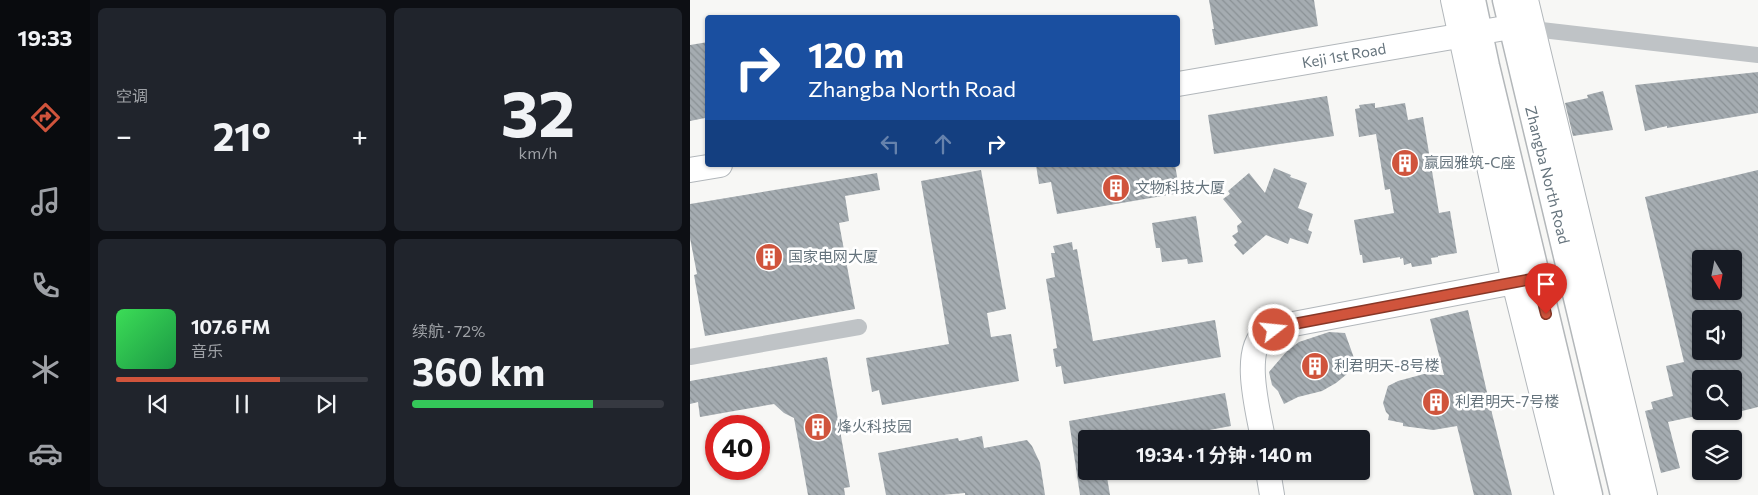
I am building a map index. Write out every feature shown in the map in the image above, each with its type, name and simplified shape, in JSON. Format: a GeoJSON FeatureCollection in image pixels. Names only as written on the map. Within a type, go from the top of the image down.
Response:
{"type":"FeatureCollection","features":[{"type":"Feature","properties":{"kind":"main road"},"geometry":{"type":"LineString","coordinates":[[1453,0],[1469,34],[1526,280],[1567,495]]}},
{"type":"Feature","properties":{"kind":"main road"},"geometry":{"type":"LineString","coordinates":[[1469,34],[1472,0]]}},
{"type":"Feature","properties":{"kind":"main road","name":"Zhangba North Road"},"geometry":{"type":"LineString","coordinates":[[1506,0],[1522,28],[1624,495]]}},
{"type":"Feature","properties":{"kind":"main road"},"geometry":{"type":"LineString","coordinates":[[1526,0],[1522,28],[1645,495]]}},
{"type":"Feature","properties":{"kind":"main road","name":"Keji 1st Road"},"geometry":{"type":"LineString","coordinates":[[1180,84],[1469,34],[1522,28]]}},
{"type":"Feature","properties":{"kind":"main road"},"geometry":{"type":"LineString","coordinates":[[690,170],[708,167]]}},
{"type":"Feature","properties":{"kind":"main road"},"geometry":{"type":"LineString","coordinates":[[1262,430],[1254,384],[1253,362],[1256,344],[1264,334],[1283,326],[1526,280]]}},
{"type":"Feature","properties":{"kind":"main road"},"geometry":{"type":"LineString","coordinates":[[1526,280],[1589,495]]}},
{"type":"Feature","properties":{"kind":"main road"},"geometry":{"type":"LineString","coordinates":[[1270,480],[1272,495]]}},
{"type":"Feature","properties":{"kind":"street"},"geometry":{"type":"LineString","coordinates":[[1522,28],[1758,55]]}},
{"type":"Feature","properties":{"kind":"street"},"geometry":{"type":"LineString","coordinates":[[690,357],[859,327]]}},
{"type":"Feature","properties":{"kind":"building"},"geometry":{"type":"Polygon","coordinates":[[[1209,0],[1314,0],[1318,26],[1215,45],[1209,0]]]}},
{"type":"Feature","properties":{"kind":"building"},"geometry":{"type":"Polygon","coordinates":[[[705,42],[705,118],[690,121],[690,45],[705,42]]]}},
{"type":"Feature","properties":{"kind":"building"},"geometry":{"type":"Polygon","coordinates":[[[1758,72],[1758,113],[1645,131],[1635,85],[1758,72]]]}},
{"type":"Feature","properties":{"kind":"building"},"geometry":{"type":"Polygon","coordinates":[[[1603,91],[1613,130],[1573,136],[1565,103],[1588,98],[1587,95],[1603,91]]]}},
{"type":"Feature","properties":{"kind":"building"},"geometry":{"type":"Polygon","coordinates":[[[1327,96],[1334,136],[1214,154],[1208,115],[1327,96]]]}},
{"type":"Feature","properties":{"kind":"building","name":"赢园雅筑-C座"},"geometry":{"type":"Polygon","coordinates":[[[1375,103],[1375,108],[1405,103],[1408,120],[1423,117],[1439,213],[1450,211],[1457,253],[1431,258],[1432,264],[1412,267],[1411,263],[1404,265],[1403,258],[1400,259],[1400,257],[1363,263],[1354,220],[1394,213],[1390,189],[1385,190],[1376,134],[1359,137],[1355,109],[1360,108],[1359,105],[1375,103]]]}},
{"type":"Feature","properties":{"kind":"building","name":"文物科技大厦"},"geometry":{"type":"Polygon","coordinates":[[[1036,167],[1175,167],[1180,193],[1057,214],[1051,182],[1039,184],[1036,167]]]}},
{"type":"Feature","properties":{"kind":"building"},"geometry":{"type":"Polygon","coordinates":[[[1274,168],[1291,175],[1290,177],[1307,183],[1298,208],[1313,214],[1308,230],[1312,232],[1308,244],[1290,238],[1288,244],[1266,235],[1243,255],[1234,245],[1237,242],[1232,236],[1238,232],[1237,226],[1242,222],[1223,199],[1230,194],[1228,191],[1249,173],[1265,193],[1274,168]]]}},
{"type":"Feature","properties":{"kind":"building"},"geometry":{"type":"Polygon","coordinates":[[[981,170],[1006,309],[987,313],[991,337],[1011,334],[1019,381],[882,405],[879,390],[872,392],[866,358],[949,344],[921,181],[981,170]]]}},
{"type":"Feature","properties":{"kind":"building"},"geometry":{"type":"Polygon","coordinates":[[[1758,170],[1758,407],[1742,411],[1742,370],[1692,370],[1692,417],[1668,422],[1680,468],[1661,473],[1645,411],[1653,409],[1651,402],[1673,396],[1666,366],[1684,362],[1645,197],[1758,170]]]}},
{"type":"Feature","properties":{"kind":"building","name":"国家电网大厦"},"geometry":{"type":"Polygon","coordinates":[[[877,173],[880,190],[845,196],[849,221],[839,223],[855,309],[705,336],[694,275],[697,274],[690,238],[690,204],[877,173]]]}},
{"type":"Feature","properties":{"kind":"building"},"geometry":{"type":"Polygon","coordinates":[[[1196,216],[1203,262],[1188,264],[1187,259],[1162,262],[1160,248],[1156,248],[1152,223],[1196,216]]]}},
{"type":"Feature","properties":{"kind":"building"},"geometry":{"type":"Polygon","coordinates":[[[1072,242],[1073,250],[1077,249],[1093,341],[1215,320],[1221,357],[1064,384],[1061,366],[1056,367],[1053,349],[1057,348],[1046,279],[1055,277],[1051,253],[1055,253],[1053,246],[1072,242]]]}},
{"type":"Feature","properties":{"kind":"building","name":"利君明天-7号楼"},"geometry":{"type":"Polygon","coordinates":[[[1468,310],[1512,495],[1474,495],[1457,426],[1433,430],[1403,426],[1403,423],[1388,420],[1389,415],[1383,403],[1388,386],[1398,381],[1424,374],[1444,375],[1430,319],[1468,310]]]}},
{"type":"Feature","properties":{"kind":"building","name":"利君明天-8号楼"},"geometry":{"type":"Polygon","coordinates":[[[1329,332],[1345,333],[1358,369],[1322,391],[1298,397],[1284,404],[1278,391],[1272,385],[1269,372],[1287,351],[1299,342],[1329,332]]]}},
{"type":"Feature","properties":{"kind":"building","name":"烽火科技园"},"geometry":{"type":"Polygon","coordinates":[[[827,357],[850,487],[844,488],[845,495],[808,495],[794,418],[784,413],[774,404],[700,417],[698,402],[690,404],[690,381],[827,357]]]}},
{"type":"Feature","properties":{"kind":"building"},"geometry":{"type":"Polygon","coordinates":[[[1225,393],[1231,426],[1209,430],[1078,430],[1078,480],[1108,480],[1110,495],[1080,495],[1069,421],[1225,393]]]}},
{"type":"Feature","properties":{"kind":"building"},"geometry":{"type":"Polygon","coordinates":[[[982,436],[984,448],[1027,440],[1040,463],[1045,495],[965,495],[965,493],[886,495],[878,453],[958,438],[959,441],[982,436]]]}},
{"type":"Feature","properties":{"kind":"place","name":"赢园雅筑-C座"},"geometry":{"type":"Point","coordinates":[1405,163]}},
{"type":"Feature","properties":{"kind":"place","name":"文物科技大厦"},"geometry":{"type":"Point","coordinates":[1116,188]}},
{"type":"Feature","properties":{"kind":"place","name":"国家电网大厦"},"geometry":{"type":"Point","coordinates":[769,257]}},
{"type":"Feature","properties":{"kind":"place","name":"利君明天-8号楼"},"geometry":{"type":"Point","coordinates":[1315,366]}},
{"type":"Feature","properties":{"kind":"place","name":"利君明天-7号楼"},"geometry":{"type":"Point","coordinates":[1436,402]}},
{"type":"Feature","properties":{"kind":"place","name":"烽火科技园"},"geometry":{"type":"Point","coordinates":[818,427]}},
{"type":"Feature","properties":{"kind":"route"},"geometry":{"type":"LineString","coordinates":[[1274,330],[1283,326],[1537,278],[1546,314]]}}]}
